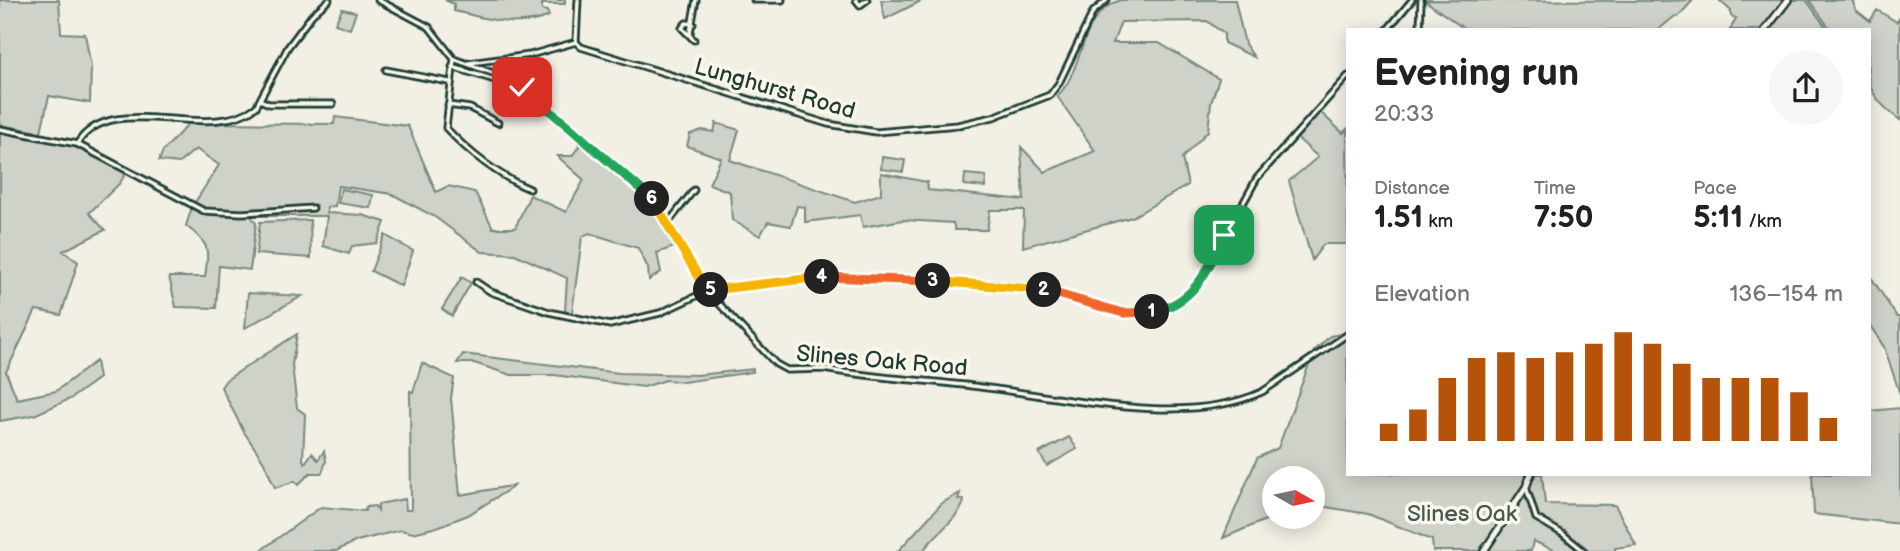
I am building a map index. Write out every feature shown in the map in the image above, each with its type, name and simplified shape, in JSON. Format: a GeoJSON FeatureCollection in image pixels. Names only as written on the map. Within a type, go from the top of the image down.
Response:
{"type":"FeatureCollection","features":[{"type":"Feature","properties":{"kind":"main road"},"geometry":{"type":"LineString","coordinates":[[1767,28],[1788,0]]}},
{"type":"Feature","properties":{"kind":"main road"},"geometry":{"type":"LineString","coordinates":[[1484,551],[1526,487],[1530,476]]}},
{"type":"Feature","properties":{"kind":"street"},"geometry":{"type":"LineString","coordinates":[[77,144],[94,128],[114,120],[218,120],[246,114],[260,100],[288,47],[312,15],[329,0]]}},
{"type":"Feature","properties":{"kind":"street","name":"Slines Oak Road"},"geometry":{"type":"LineString","coordinates":[[378,0],[429,27],[454,59],[512,80],[644,190],[668,223],[707,291],[776,364],[787,370],[824,369],[1125,407],[1199,406],[1247,399],[1279,382],[1346,335]]}},
{"type":"Feature","properties":{"kind":"street"},"geometry":{"type":"LineString","coordinates":[[466,64],[530,55],[576,42],[578,0]]}},
{"type":"Feature","properties":{"kind":"street"},"geometry":{"type":"LineString","coordinates":[[690,33],[696,0]]}},
{"type":"Feature","properties":{"kind":"street"},"geometry":{"type":"LineString","coordinates":[[754,0],[782,0]]}},
{"type":"Feature","properties":{"kind":"street"},"geometry":{"type":"LineString","coordinates":[[856,0],[862,5],[867,0]]}},
{"type":"Feature","properties":{"kind":"street","name":"Lunghurst Road"},"geometry":{"type":"LineString","coordinates":[[576,42],[603,55],[802,118],[876,132],[970,122],[1050,95],[1059,83],[1093,12],[1107,0]]}},
{"type":"Feature","properties":{"kind":"street"},"geometry":{"type":"LineString","coordinates":[[1389,28],[1412,0]]}},
{"type":"Feature","properties":{"kind":"street"},"geometry":{"type":"LineString","coordinates":[[1420,28],[1421,0]]}},
{"type":"Feature","properties":{"kind":"street"},"geometry":{"type":"LineString","coordinates":[[693,24],[686,23],[683,26],[684,31],[690,33],[694,40]]}},
{"type":"Feature","properties":{"kind":"street"},"geometry":{"type":"LineString","coordinates":[[454,59],[448,105],[449,130],[514,183],[530,189]]}},
{"type":"Feature","properties":{"kind":"street"},"geometry":{"type":"LineString","coordinates":[[452,67],[508,84],[532,102]]}},
{"type":"Feature","properties":{"kind":"street"},"geometry":{"type":"LineString","coordinates":[[386,70],[450,82]]}},
{"type":"Feature","properties":{"kind":"street"},"geometry":{"type":"LineString","coordinates":[[476,282],[491,292],[549,312],[610,325],[660,313],[707,291],[850,276],[1029,287],[1123,313],[1167,308],[1190,296],[1198,286],[1257,178],[1346,78]]}},
{"type":"Feature","properties":{"kind":"street"},"geometry":{"type":"LineString","coordinates":[[260,100],[269,104],[333,104]]}},
{"type":"Feature","properties":{"kind":"street"},"geometry":{"type":"LineString","coordinates":[[448,105],[470,108],[498,123]]}},
{"type":"Feature","properties":{"kind":"street"},"geometry":{"type":"LineString","coordinates":[[0,129],[77,144],[204,211],[242,213],[313,208]]}},
{"type":"Feature","properties":{"kind":"street"},"geometry":{"type":"LineString","coordinates":[[668,223],[694,190]]}},
{"type":"Feature","properties":{"kind":"street"},"geometry":{"type":"LineString","coordinates":[[1526,487],[1535,518],[1563,534],[1584,551]]}},
{"type":"Feature","properties":{"kind":"green space"},"geometry":{"type":"Polygon","coordinates":[[[0,0],[59,0],[61,33],[85,34],[91,67],[90,103],[49,96],[41,132],[0,125],[0,0]]]}},
{"type":"Feature","properties":{"kind":"green space"},"geometry":{"type":"Polygon","coordinates":[[[445,0],[565,0],[565,4],[542,4],[542,10],[547,11],[549,16],[515,22],[491,20],[454,11],[454,4],[445,0]]]}},
{"type":"Feature","properties":{"kind":"green space"},"geometry":{"type":"Polygon","coordinates":[[[881,0],[923,0],[885,19],[881,0]]]}},
{"type":"Feature","properties":{"kind":"green space"},"geometry":{"type":"Polygon","coordinates":[[[1121,0],[1235,0],[1245,44],[1254,57],[1224,43],[1224,34],[1207,21],[1121,22],[1113,43],[1159,43],[1219,79],[1211,103],[1208,131],[1182,158],[1188,185],[1132,217],[1023,247],[1024,210],[990,210],[987,230],[955,230],[953,223],[903,220],[863,227],[860,215],[805,222],[805,207],[797,206],[791,226],[768,222],[760,236],[732,220],[730,192],[709,184],[721,158],[687,146],[690,134],[702,130],[714,132],[716,123],[739,130],[730,160],[855,202],[881,194],[881,173],[927,182],[928,190],[1024,200],[1021,147],[1045,172],[1095,151],[1057,96],[1073,72],[1089,29],[1097,17],[1107,7],[1121,0]]]}},
{"type":"Feature","properties":{"kind":"green space"},"geometry":{"type":"Polygon","coordinates":[[[1424,0],[1693,0],[1678,17],[1675,16],[1660,28],[1463,28],[1424,0]]]}},
{"type":"Feature","properties":{"kind":"green space"},"geometry":{"type":"Polygon","coordinates":[[[1719,0],[1806,0],[1827,28],[1731,28],[1736,18],[1731,16],[1731,11],[1719,0]]]}},
{"type":"Feature","properties":{"kind":"green space"},"geometry":{"type":"Polygon","coordinates":[[[1809,0],[1852,0],[1856,10],[1870,21],[1877,10],[1897,22],[1900,17],[1900,120],[1878,100],[1871,87],[1871,28],[1830,28],[1809,0]]]}},
{"type":"Feature","properties":{"kind":"green space"},"geometry":{"type":"Polygon","coordinates":[[[342,9],[356,12],[350,29],[335,24],[342,9]]]}},
{"type":"Feature","properties":{"kind":"green space"},"geometry":{"type":"Polygon","coordinates":[[[1319,111],[1343,133],[1346,130],[1346,244],[1324,244],[1312,260],[1289,181],[1318,157],[1297,138],[1319,111]]]}},
{"type":"Feature","properties":{"kind":"green space"},"geometry":{"type":"Polygon","coordinates":[[[335,117],[408,126],[436,192],[448,186],[475,192],[493,228],[515,228],[530,195],[566,212],[584,180],[557,156],[572,156],[579,146],[576,133],[648,197],[677,246],[657,253],[661,272],[649,280],[648,268],[638,248],[589,233],[582,237],[572,313],[565,311],[567,278],[515,254],[482,252],[435,217],[392,194],[338,186],[335,206],[327,207],[327,213],[362,215],[385,222],[377,243],[352,246],[349,254],[323,246],[327,216],[251,216],[256,223],[250,270],[219,266],[216,308],[176,307],[169,277],[205,277],[206,247],[200,237],[186,226],[192,207],[219,165],[196,149],[179,163],[159,161],[163,151],[189,123],[334,124],[335,117]]]}},
{"type":"Feature","properties":{"kind":"green space"},"geometry":{"type":"Polygon","coordinates":[[[0,130],[77,145],[127,171],[120,183],[89,213],[105,230],[63,251],[78,262],[61,315],[36,310],[6,372],[17,399],[56,391],[96,361],[99,378],[70,399],[34,415],[0,421],[0,130]]]}},
{"type":"Feature","properties":{"kind":"green space"},"geometry":{"type":"Polygon","coordinates":[[[882,157],[905,160],[903,172],[881,169],[882,157]]]}},
{"type":"Feature","properties":{"kind":"green space"},"geometry":{"type":"Polygon","coordinates":[[[965,174],[986,176],[985,187],[964,185],[965,174]]]}},
{"type":"Feature","properties":{"kind":"green space"},"geometry":{"type":"Polygon","coordinates":[[[341,189],[373,195],[371,208],[338,203],[341,189]]]}},
{"type":"Feature","properties":{"kind":"green space"},"geometry":{"type":"Polygon","coordinates":[[[310,220],[311,258],[256,254],[260,222],[310,220]]]}},
{"type":"Feature","properties":{"kind":"green space"},"geometry":{"type":"Polygon","coordinates":[[[385,235],[413,251],[401,286],[371,271],[385,235]]]}},
{"type":"Feature","properties":{"kind":"green space"},"geometry":{"type":"Polygon","coordinates":[[[462,277],[471,283],[452,316],[442,309],[462,277]]]}},
{"type":"Feature","properties":{"kind":"green space"},"geometry":{"type":"Polygon","coordinates":[[[1871,277],[1897,317],[1900,317],[1900,394],[1884,347],[1871,327],[1871,277]]]}},
{"type":"Feature","properties":{"kind":"green space"},"geometry":{"type":"Polygon","coordinates":[[[248,293],[302,296],[245,328],[248,293]]]}},
{"type":"Feature","properties":{"kind":"green space","name":"Slines Oak"},"geometry":{"type":"Polygon","coordinates":[[[1346,333],[1346,476],[1542,476],[1545,504],[1615,505],[1636,545],[1615,548],[1615,551],[1556,551],[1533,541],[1531,551],[1433,551],[1432,540],[1368,514],[1325,507],[1325,466],[1262,466],[1262,522],[1223,538],[1257,458],[1278,448],[1314,351],[1330,336],[1346,333]]]}},
{"type":"Feature","properties":{"kind":"green space"},"geometry":{"type":"Polygon","coordinates":[[[297,334],[292,365],[297,408],[305,414],[303,460],[305,463],[312,453],[318,460],[324,451],[326,461],[322,473],[310,473],[298,485],[295,481],[275,488],[264,462],[244,432],[221,387],[226,380],[297,334]]]}},
{"type":"Feature","properties":{"kind":"green space"},"geometry":{"type":"Polygon","coordinates":[[[463,354],[619,373],[697,375],[753,369],[753,372],[683,382],[666,380],[644,387],[554,375],[511,375],[474,363],[457,363],[463,354]]]}},
{"type":"Feature","properties":{"kind":"green space"},"geometry":{"type":"Polygon","coordinates":[[[422,363],[454,378],[451,398],[460,495],[516,485],[468,515],[437,527],[413,533],[401,530],[357,541],[336,551],[260,551],[321,507],[365,511],[366,507],[375,506],[378,511],[378,504],[405,499],[406,510],[411,510],[410,391],[413,392],[422,363]]]}},
{"type":"Feature","properties":{"kind":"green space"},"geometry":{"type":"Polygon","coordinates":[[[1900,408],[1900,524],[1814,514],[1812,476],[1871,476],[1871,411],[1900,408]]]}},
{"type":"Feature","properties":{"kind":"green space"},"geometry":{"type":"Polygon","coordinates":[[[1069,437],[1077,449],[1047,466],[1039,453],[1069,437]]]}},
{"type":"Feature","properties":{"kind":"green space"},"geometry":{"type":"Polygon","coordinates":[[[960,493],[958,499],[964,500],[963,505],[923,551],[898,551],[942,503],[960,493]]]}},
{"type":"Feature","properties":{"kind":"route"},"geometry":{"type":"LineString","coordinates":[[522,87],[590,142],[652,198],[707,291],[814,277],[850,276],[1029,287],[1123,313],[1151,312],[1167,308],[1190,296],[1205,275],[1224,235]]}}]}
